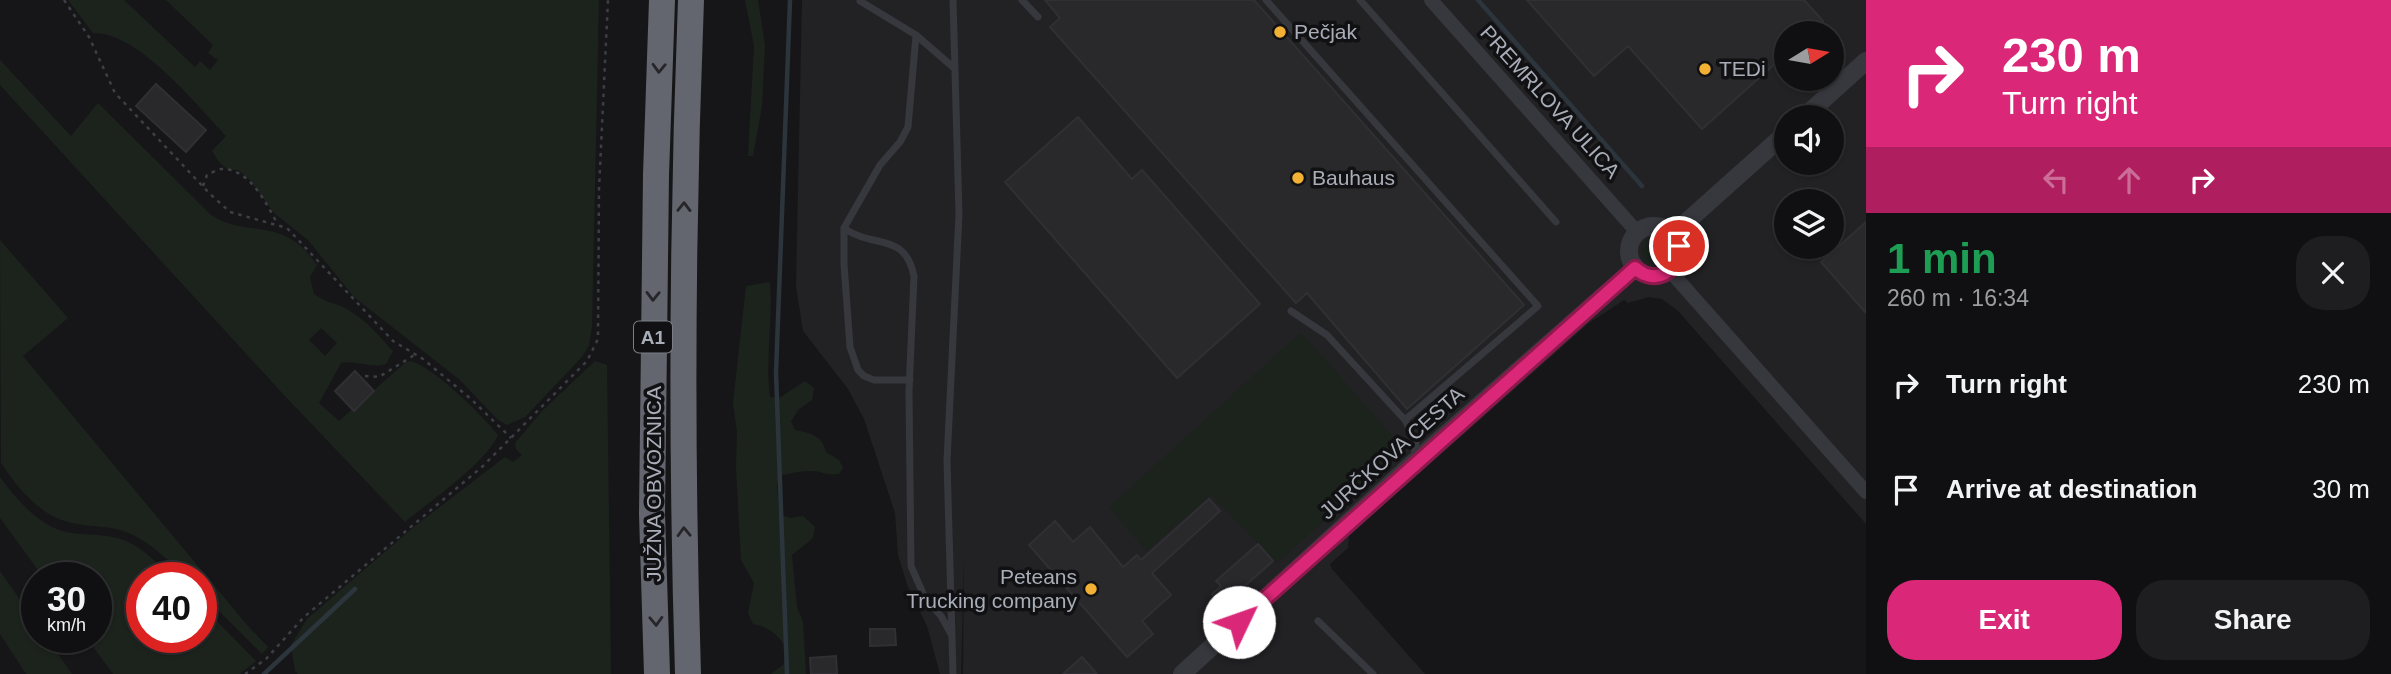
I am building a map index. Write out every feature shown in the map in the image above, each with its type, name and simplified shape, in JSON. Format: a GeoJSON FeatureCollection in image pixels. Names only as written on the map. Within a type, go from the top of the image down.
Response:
{"type":"FeatureCollection","features":[{"type":"Feature","properties":{"kind":"highway","name":"JUŽNA OBVOZNICA"},"geometry":{"type":"LineString","coordinates":[[657,674],[652,500],[655,202],[662,0]]}},
{"type":"Feature","properties":{"kind":"highway","name":"JUŽNA OBVOZNICA"},"geometry":{"type":"LineString","coordinates":[[688,674],[683,512],[683,318],[684,177],[691,0]]}},
{"type":"Feature","properties":{"kind":"street","name":"PREMRLOVA ULICA"},"geometry":{"type":"LineString","coordinates":[[1431,0],[1637,232]]}},
{"type":"Feature","properties":{"kind":"street"},"geometry":{"type":"LineString","coordinates":[[1817,105],[1866,61]]}},
{"type":"Feature","properties":{"kind":"street"},"geometry":{"type":"LineString","coordinates":[[1673,234],[1774,144]]}},
{"type":"Feature","properties":{"kind":"street"},"geometry":{"type":"LineString","coordinates":[[1655,226],[1673,234],[1679,246],[1679,253],[1678,260],[1670,271],[1652,277],[1635,268],[1629,256],[1629,249],[1637,232],[1655,226]]}},
{"type":"Feature","properties":{"kind":"street","name":"JURČKOVA CESTA"},"geometry":{"type":"LineString","coordinates":[[1182,674],[1412,464],[1635,268]]}},
{"type":"Feature","properties":{"kind":"street"},"geometry":{"type":"LineString","coordinates":[[1670,271],[1866,492]]}},
{"type":"Feature","properties":{"kind":"lane"},"geometry":{"type":"LineString","coordinates":[[953,0],[960,214],[947,461],[953,674]]}},
{"type":"Feature","properties":{"kind":"lane"},"geometry":{"type":"LineString","coordinates":[[1022,0],[1038,17]]}},
{"type":"Feature","properties":{"kind":"lane"},"geometry":{"type":"LineString","coordinates":[[1266,0],[1538,306],[1405,421]]}},
{"type":"Feature","properties":{"kind":"lane"},"geometry":{"type":"LineString","coordinates":[[1360,0],[1556,222]]}},
{"type":"Feature","properties":{"kind":"lane"},"geometry":{"type":"LineString","coordinates":[[860,1],[915,35],[954,68]]}},
{"type":"Feature","properties":{"kind":"lane"},"geometry":{"type":"LineString","coordinates":[[910,380],[874,380],[858,370],[850,347],[844,228],[880,165],[900,142],[908,127],[915,35]]}},
{"type":"Feature","properties":{"kind":"lane"},"geometry":{"type":"LineString","coordinates":[[844,228],[867,239],[902,250],[912,265],[911,566],[925,598],[941,616],[951,634]]}},
{"type":"Feature","properties":{"kind":"lane"},"geometry":{"type":"LineString","coordinates":[[1291,312],[1327,335],[1405,421],[1416,441],[1412,464]]}},
{"type":"Feature","properties":{"kind":"lane"},"geometry":{"type":"LineString","coordinates":[[1318,621],[1373,674]]}},
{"type":"Feature","properties":{"kind":"path"},"geometry":{"type":"LineString","coordinates":[[64,0],[89,37],[115,93],[203,186],[230,212],[287,228],[393,341],[416,354],[471,399],[511,438]]}},
{"type":"Feature","properties":{"kind":"path"},"geometry":{"type":"LineString","coordinates":[[245,674],[266,659],[304,617],[483,466],[587,361],[598,339],[599,189],[608,0]]}},
{"type":"Feature","properties":{"kind":"path"},"geometry":{"type":"LineString","coordinates":[[203,186],[206,175],[222,169],[238,173],[253,185],[278,225]]}},
{"type":"Feature","properties":{"kind":"path"},"geometry":{"type":"LineString","coordinates":[[365,376],[379,377],[416,354]]}},
{"type":"Feature","properties":{"kind":"shaded area"},"geometry":{"type":"Polygon","coordinates":[[[68,0],[124,0],[195,67],[200,61],[210,70],[218,60],[208,53],[213,45],[166,0],[599,0],[592,327],[589,345],[582,357],[525,417],[507,425],[498,420],[460,380],[354,297],[308,240],[274,213],[249,179],[238,170],[228,170],[219,162],[212,151],[226,136],[183,89],[128,44],[110,36],[93,33],[68,0]]]}},
{"type":"Feature","properties":{"kind":"shaded area"},"geometry":{"type":"Polygon","coordinates":[[[745,0],[758,0],[765,45],[762,106],[753,156],[748,156],[754,46],[745,0]]]}},
{"type":"Feature","properties":{"kind":"shaded area"},"geometry":{"type":"Polygon","coordinates":[[[802,0],[1866,0],[1866,524],[1678,311],[1662,299],[1649,297],[1628,303],[1624,300],[1589,323],[1349,536],[1348,548],[1330,564],[1425,674],[963,674],[964,558],[961,674],[940,674],[927,626],[908,587],[898,555],[895,513],[864,419],[848,389],[803,331],[796,286],[802,0]]]}},
{"type":"Feature","properties":{"kind":"shaded area"},"geometry":{"type":"Polygon","coordinates":[[[0,60],[71,136],[98,103],[211,215],[240,226],[279,233],[304,249],[317,265],[310,277],[314,294],[356,315],[393,351],[386,364],[375,366],[341,363],[319,403],[339,421],[406,362],[411,361],[433,373],[480,415],[498,435],[492,446],[470,469],[405,522],[283,394],[0,85],[0,60]],[[321,328],[309,340],[325,356],[337,343],[321,328]]]}},
{"type":"Feature","properties":{"kind":"shaded area"},"geometry":{"type":"Polygon","coordinates":[[[1654,237],[1663,241],[1667,250],[1663,259],[1654,263],[1645,259],[1641,250],[1645,241],[1654,237]]]}},
{"type":"Feature","properties":{"kind":"shaded area"},"geometry":{"type":"Polygon","coordinates":[[[0,240],[68,318],[23,356],[195,562],[169,562],[150,546],[126,532],[78,524],[53,516],[24,493],[1,463],[0,240]]]}},
{"type":"Feature","properties":{"kind":"shaded area"},"geometry":{"type":"Polygon","coordinates":[[[770,282],[770,397],[779,398],[805,381],[814,388],[812,400],[799,409],[791,421],[795,430],[818,438],[826,452],[839,460],[843,468],[839,474],[811,471],[782,475],[777,484],[779,514],[790,518],[803,516],[815,527],[813,538],[792,555],[797,607],[803,622],[806,674],[771,674],[784,664],[787,648],[772,632],[753,624],[748,613],[754,583],[741,560],[736,468],[737,432],[733,403],[746,286],[770,282]]]}},
{"type":"Feature","properties":{"kind":"shaded area"},"geometry":{"type":"Polygon","coordinates":[[[1301,332],[1405,450],[1277,563],[1211,495],[1146,551],[1109,507],[1301,332]]]}},
{"type":"Feature","properties":{"kind":"shaded area"},"geometry":{"type":"Polygon","coordinates":[[[595,361],[607,365],[611,674],[298,674],[295,671],[291,645],[307,619],[415,526],[505,457],[513,462],[522,455],[516,449],[515,443],[542,411],[595,361]]]}},
{"type":"Feature","properties":{"kind":"shaded area"},"geometry":{"type":"Polygon","coordinates":[[[0,477],[37,518],[56,529],[126,541],[156,562],[126,562],[126,653],[217,653],[217,621],[256,661],[240,674],[113,674],[98,653],[112,653],[112,562],[32,562],[0,518],[0,477]]]}},
{"type":"Feature","properties":{"kind":"shaded area"},"geometry":{"type":"Polygon","coordinates":[[[0,571],[21,601],[21,653],[57,653],[72,674],[26,674],[0,634],[0,571]]]}},
{"type":"Feature","properties":{"kind":"shaded area"},"geometry":{"type":"Polygon","coordinates":[[[217,589],[268,647],[262,654],[217,609],[217,589]]]}},
{"type":"Feature","properties":{"kind":"building","name":"Bauhaus"},"geometry":{"type":"Polygon","coordinates":[[[1045,0],[1254,0],[1524,305],[1407,409],[1307,293],[1296,303],[1050,27],[1060,18],[1045,0]]]}},
{"type":"Feature","properties":{"kind":"building"},"geometry":{"type":"Polygon","coordinates":[[[1527,0],[1804,0],[1823,21],[1774,21],[1774,65],[1702,129],[1628,46],[1594,76],[1527,0]]]}},
{"type":"Feature","properties":{"kind":"building"},"geometry":{"type":"Polygon","coordinates":[[[156,84],[206,130],[186,152],[136,106],[156,84]]]}},
{"type":"Feature","properties":{"kind":"building"},"geometry":{"type":"Polygon","coordinates":[[[1078,117],[1132,179],[1142,170],[1260,304],[1177,378],[1005,182],[1078,117]]]}},
{"type":"Feature","properties":{"kind":"building"},"geometry":{"type":"Polygon","coordinates":[[[1866,222],[1866,313],[1821,262],[1824,259],[1844,259],[1844,242],[1866,222]]]}},
{"type":"Feature","properties":{"kind":"building"},"geometry":{"type":"Polygon","coordinates":[[[355,371],[374,391],[354,411],[335,391],[355,371]]]}},
{"type":"Feature","properties":{"kind":"building"},"geometry":{"type":"Polygon","coordinates":[[[1209,499],[1220,511],[1152,573],[1171,595],[1142,621],[1153,634],[1127,657],[1029,545],[1055,521],[1073,542],[1090,527],[1123,567],[1137,555],[1141,560],[1209,499]]]}},
{"type":"Feature","properties":{"kind":"building"},"geometry":{"type":"Polygon","coordinates":[[[1258,544],[1273,561],[1222,606],[1212,594],[1221,586],[1216,581],[1258,544]]]}},
{"type":"Feature","properties":{"kind":"building"},"geometry":{"type":"Polygon","coordinates":[[[870,629],[895,629],[896,645],[870,646],[870,629]]]}},
{"type":"Feature","properties":{"kind":"building"},"geometry":{"type":"Polygon","coordinates":[[[836,656],[837,674],[811,674],[810,658],[836,656]]]}},
{"type":"Feature","properties":{"kind":"building"},"geometry":{"type":"Polygon","coordinates":[[[1082,657],[1097,674],[1063,674],[1082,657]]]}},
{"type":"Feature","properties":{"kind":"waterway"},"geometry":{"type":"LineString","coordinates":[[787,674],[776,373],[790,0]]}},
{"type":"Feature","properties":{"kind":"waterway"},"geometry":{"type":"LineString","coordinates":[[1478,0],[1642,186]]}},
{"type":"Feature","properties":{"kind":"waterway"},"geometry":{"type":"LineString","coordinates":[[264,674],[355,589]]}},
{"type":"Feature","properties":{"kind":"place","name":"Pečjak"},"geometry":{"type":"Point","coordinates":[1280,32]}},
{"type":"Feature","properties":{"kind":"place","name":"TEDi"},"geometry":{"type":"Point","coordinates":[1705,69]}},
{"type":"Feature","properties":{"kind":"place","name":"Bauhaus"},"geometry":{"type":"Point","coordinates":[1298,178]}},
{"type":"Feature","properties":{"kind":"place","name":"Peteans Trucking company"},"geometry":{"type":"Point","coordinates":[1091,589]}},
{"type":"Feature","properties":{"kind":"route"},"geometry":{"type":"LineString","coordinates":[[1239,622],[1412,464],[1635,268],[1652,277],[1670,271],[1678,260],[1679,246]]}}]}
